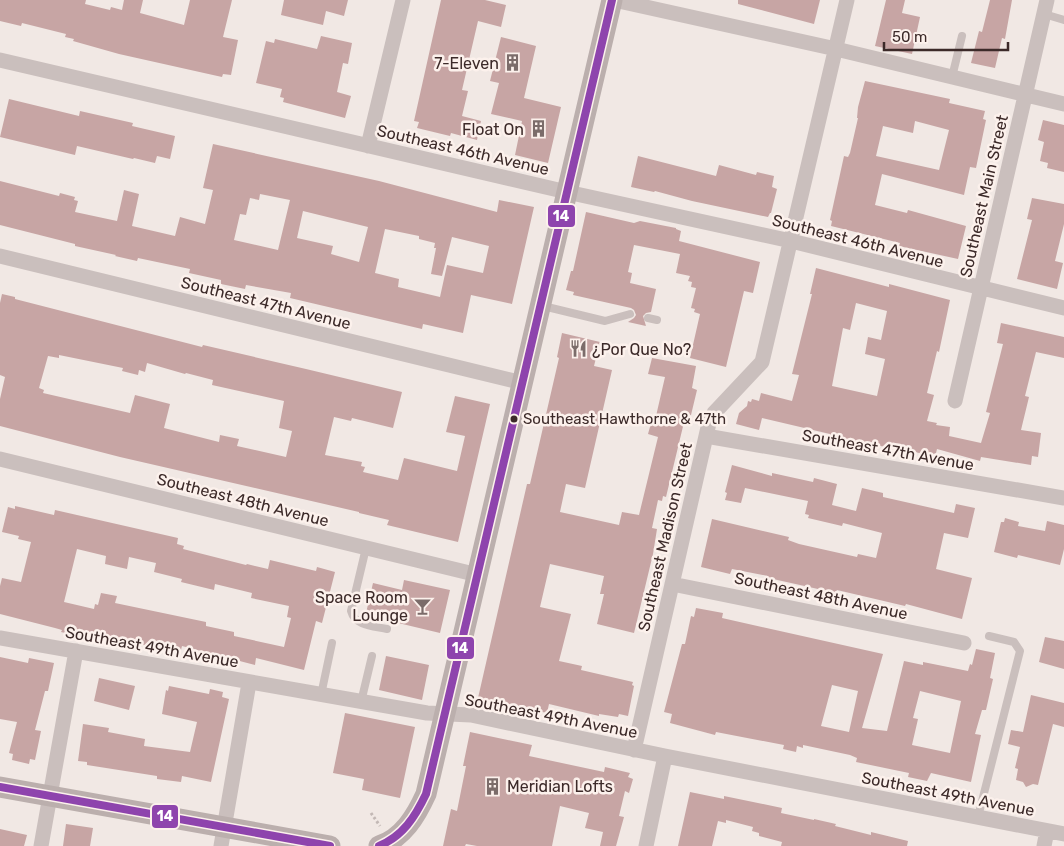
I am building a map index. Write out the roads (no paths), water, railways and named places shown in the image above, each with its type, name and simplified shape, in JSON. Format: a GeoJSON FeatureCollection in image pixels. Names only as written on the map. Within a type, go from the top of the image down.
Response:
{"type":"FeatureCollection","features":[{"type":"Feature","properties":{"kind":"main road"},"geometry":{"type":"LineString","coordinates":[[384,840],[410,825],[426,794],[613,0]]}},
{"type":"Feature","properties":{"kind":"main road"},"geometry":{"type":"LineString","coordinates":[[0,787],[51,796],[222,837],[330,846]]}},
{"type":"Feature","properties":{"kind":"street"},"geometry":{"type":"LineString","coordinates":[[368,146],[403,0]]}},
{"type":"Feature","properties":{"kind":"street"},"geometry":{"type":"LineString","coordinates":[[613,0],[836,49],[1064,104]]}},
{"type":"Feature","properties":{"kind":"street","name":"Southeast Madison Street"},"geometry":{"type":"LineString","coordinates":[[634,750],[706,436],[714,413],[762,362],[847,0]]}},
{"type":"Feature","properties":{"kind":"street","name":"Southeast Main Street"},"geometry":{"type":"LineString","coordinates":[[955,401],[1046,7]]}},
{"type":"Feature","properties":{"kind":"street","name":"Southeast 46th Avenue"},"geometry":{"type":"LineString","coordinates":[[0,60],[567,192],[791,241],[980,289],[1064,308]]}},
{"type":"Feature","properties":{"kind":"street","name":"Southeast 47th Avenue"},"geometry":{"type":"LineString","coordinates":[[0,256],[523,383]]}},
{"type":"Feature","properties":{"kind":"street","name":"Southeast 47th Avenue"},"geometry":{"type":"LineString","coordinates":[[706,436],[1064,498]]}},
{"type":"Feature","properties":{"kind":"street","name":"Southeast 48th Avenue"},"geometry":{"type":"LineString","coordinates":[[0,459],[478,575]]}},
{"type":"Feature","properties":{"kind":"street","name":"Southeast 48th Avenue"},"geometry":{"type":"LineString","coordinates":[[672,584],[964,643]]}},
{"type":"Feature","properties":{"kind":"street","name":"Southeast 49th Avenue"},"geometry":{"type":"LineString","coordinates":[[0,638],[361,702],[428,713],[471,716],[634,750],[1064,834]]}},
{"type":"Feature","properties":{"kind":"street"},"geometry":{"type":"LineString","coordinates":[[41,846],[76,651]]}},
{"type":"Feature","properties":{"kind":"street"},"geometry":{"type":"LineString","coordinates":[[222,837],[249,683]]}},
{"type":"Feature","properties":{"kind":"street"},"geometry":{"type":"LineString","coordinates":[[646,846],[666,756]]}},
{"type":"Feature","properties":{"kind":"street"},"geometry":{"type":"LineString","coordinates":[[1044,846],[1047,831]]}},
{"type":"Feature","properties":{"kind":"lane"},"geometry":{"type":"LineString","coordinates":[[1046,7],[1064,20]]}},
{"type":"Feature","properties":{"kind":"lane"},"geometry":{"type":"LineString","coordinates":[[952,77],[962,36]]}},
{"type":"Feature","properties":{"kind":"lane"},"geometry":{"type":"LineString","coordinates":[[541,306],[604,321],[630,314]]}},
{"type":"Feature","properties":{"kind":"lane"},"geometry":{"type":"LineString","coordinates":[[648,318],[657,320]]}},
{"type":"Feature","properties":{"kind":"lane"},"geometry":{"type":"LineString","coordinates":[[366,548],[351,611],[353,618],[358,622],[387,629]]}},
{"type":"Feature","properties":{"kind":"lane"},"geometry":{"type":"LineString","coordinates":[[978,817],[1020,651],[1014,642],[989,636]]}},
{"type":"Feature","properties":{"kind":"lane"},"geometry":{"type":"LineString","coordinates":[[321,695],[332,643]]}},
{"type":"Feature","properties":{"kind":"lane"},"geometry":{"type":"LineString","coordinates":[[361,702],[372,656]]}},
{"type":"Feature","properties":{"kind":"place","name":"7-Eleven"},"geometry":{"type":"Point","coordinates":[513,63]}},
{"type":"Feature","properties":{"kind":"place","name":"Float On"},"geometry":{"type":"Point","coordinates":[538,129]}},
{"type":"Feature","properties":{"kind":"place","name":"¿Por Que No?"},"geometry":{"type":"Point","coordinates":[578,349]}},
{"type":"Feature","properties":{"kind":"place","name":"Southeast Hawthorne & 47th"},"geometry":{"type":"Point","coordinates":[514,419]}},
{"type":"Feature","properties":{"kind":"place","name":"Space Room Lounge"},"geometry":{"type":"Point","coordinates":[422,606]}},
{"type":"Feature","properties":{"kind":"place","name":"Meridian Lofts"},"geometry":{"type":"Point","coordinates":[493,786]}}]}
